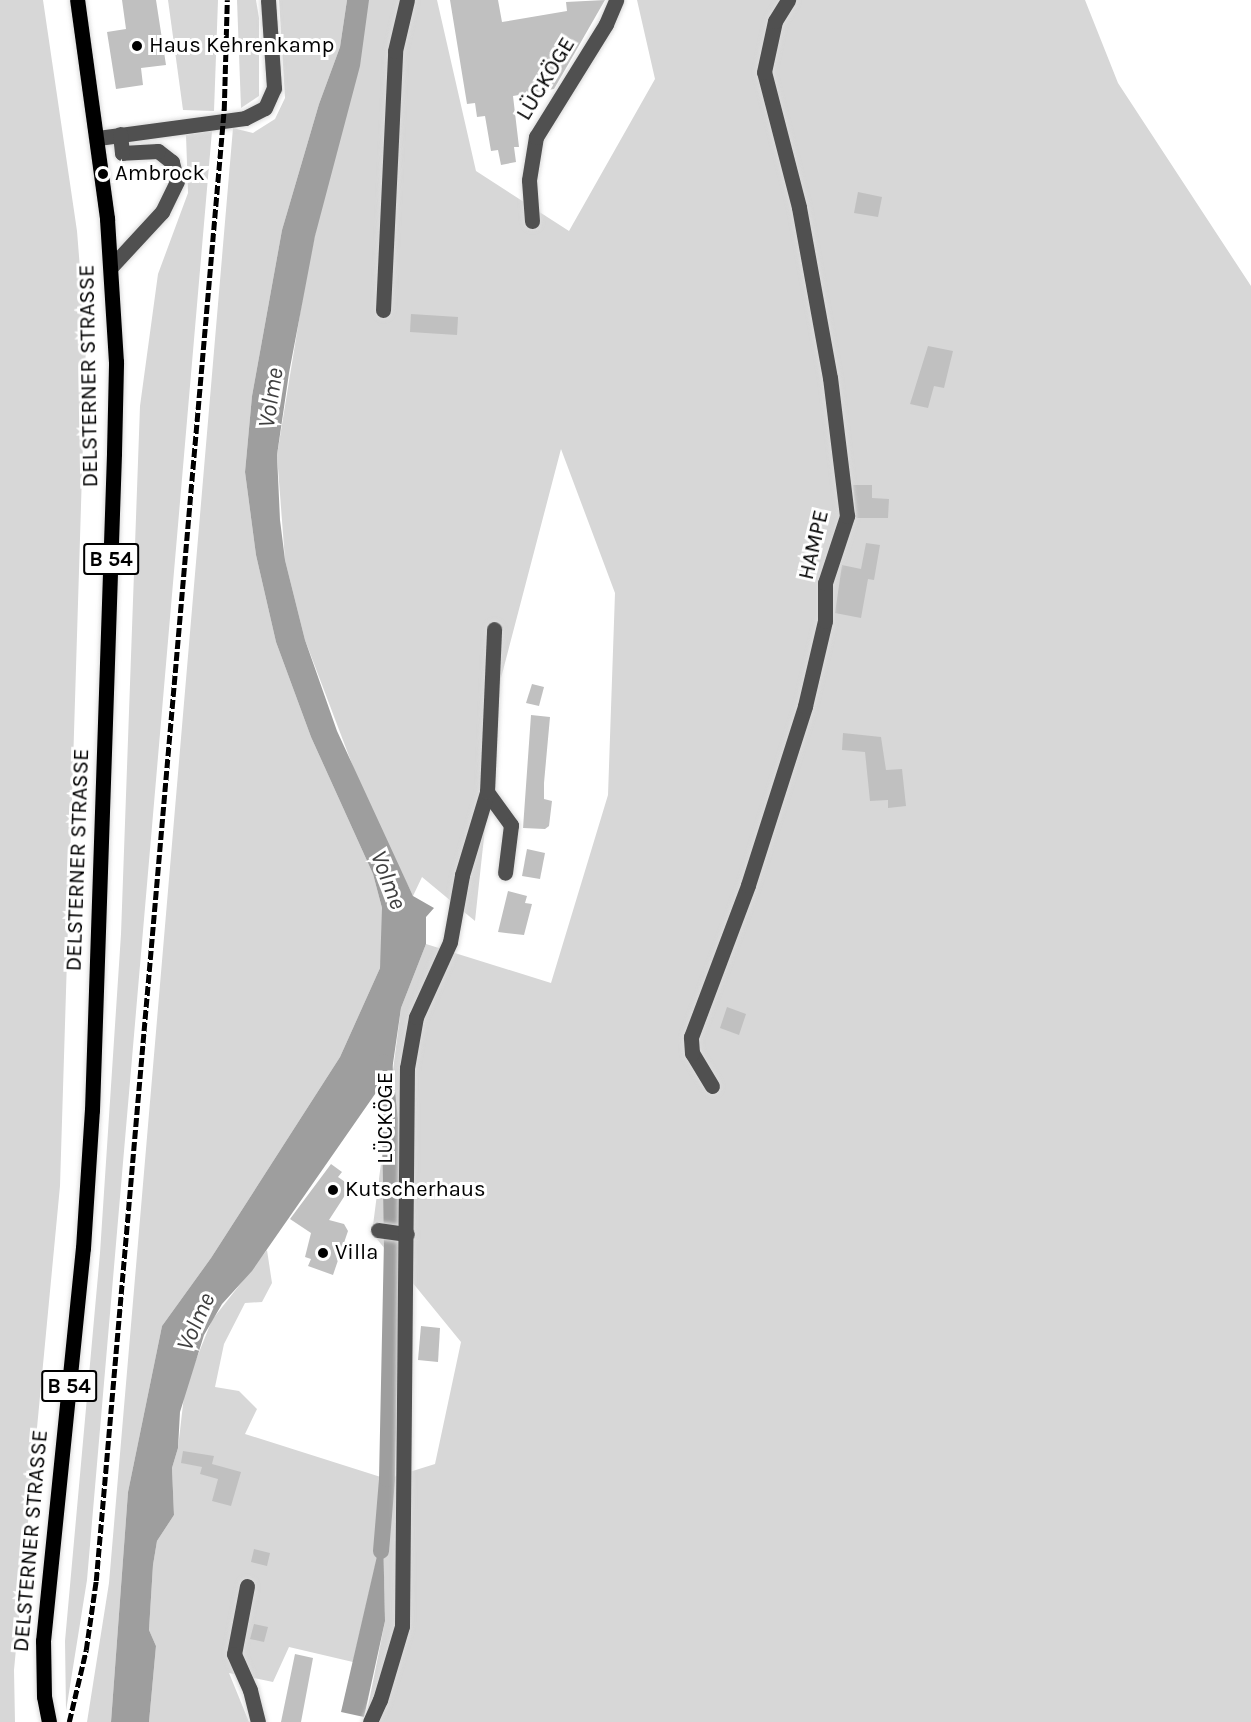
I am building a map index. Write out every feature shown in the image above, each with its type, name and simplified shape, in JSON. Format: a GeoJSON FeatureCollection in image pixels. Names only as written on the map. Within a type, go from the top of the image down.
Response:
{"type":"FeatureCollection","features":[{"type":"Feature","properties":{"kind":"main road","name":"DELSTERNER STRASSE"},"geometry":{"type":"LineString","coordinates":[[49,1722],[43,1687],[43,1641],[83,1248],[92,1110],[114,453],[111,267],[98,138],[76,0]]}},
{"type":"Feature","properties":{"kind":"street"},"geometry":{"type":"LineString","coordinates":[[98,138],[245,118],[265,108],[274,88],[268,0]]}},
{"type":"Feature","properties":{"kind":"street"},"geometry":{"type":"LineString","coordinates":[[383,310],[396,51],[407,0]]}},
{"type":"Feature","properties":{"kind":"street","name":"LÜCKÖGE"},"geometry":{"type":"LineString","coordinates":[[532,221],[529,170],[536,137],[616,0]]}},
{"type":"Feature","properties":{"kind":"street","name":"HAMPE"},"geometry":{"type":"LineString","coordinates":[[712,1086],[692,1053],[691,1037],[748,885],[805,706],[825,621],[825,583],[847,516],[843,465],[799,207],[765,72],[775,21],[788,0]]}},
{"type":"Feature","properties":{"kind":"street"},"geometry":{"type":"LineString","coordinates":[[111,267],[162,212],[177,181],[172,162],[158,152],[122,153],[120,134]]}},
{"type":"Feature","properties":{"kind":"street","name":"LÜCKÖGE"},"geometry":{"type":"LineString","coordinates":[[370,1722],[380,1700],[402,1626],[407,1068],[416,1017],[450,942],[462,875],[487,792],[494,629]]}},
{"type":"Feature","properties":{"kind":"street"},"geometry":{"type":"LineString","coordinates":[[487,792],[511,825],[505,873]]}},
{"type":"Feature","properties":{"kind":"street"},"geometry":{"type":"LineString","coordinates":[[378,1230],[407,1234]]}},
{"type":"Feature","properties":{"kind":"street"},"geometry":{"type":"LineString","coordinates":[[247,1586],[234,1654],[250,1690],[258,1722]]}},
{"type":"Feature","properties":{"kind":"shaded area"},"geometry":{"type":"Polygon","coordinates":[[[0,0],[43,0],[77,231],[86,344],[60,1186],[14,1670],[15,1722],[0,1722],[0,0]]]}},
{"type":"Feature","properties":{"kind":"shaded area"},"geometry":{"type":"Polygon","coordinates":[[[168,0],[218,0],[214,111],[183,110],[168,0]]]}},
{"type":"Feature","properties":{"kind":"shaded area"},"geometry":{"type":"Polygon","coordinates":[[[237,0],[256,0],[259,18],[259,96],[241,108],[237,0]]]}},
{"type":"Feature","properties":{"kind":"shaded area"},"geometry":{"type":"Polygon","coordinates":[[[279,0],[347,0],[340,47],[319,104],[282,230],[252,396],[245,472],[256,555],[276,642],[311,737],[373,874],[382,908],[383,948],[380,968],[340,1057],[211,1258],[162,1326],[128,1492],[111,1722],[87,1722],[109,1583],[233,128],[253,133],[275,119],[285,98],[279,0]]]}},
{"type":"Feature","properties":{"kind":"shaded area"},"geometry":{"type":"Polygon","coordinates":[[[365,0],[437,0],[476,171],[569,231],[655,79],[637,0],[1085,0],[1118,83],[1251,286],[1251,1722],[365,1722],[385,1621],[383,1532],[353,1662],[289,1647],[273,1682],[229,1673],[249,1722],[149,1722],[156,1646],[149,1630],[153,1565],[157,1541],[174,1515],[172,1468],[178,1448],[185,1387],[212,1320],[267,1250],[272,1283],[262,1302],[245,1303],[224,1344],[215,1387],[239,1391],[257,1409],[245,1434],[387,1479],[435,1464],[461,1342],[372,1233],[401,1008],[426,944],[551,983],[608,795],[615,593],[561,449],[501,678],[475,921],[422,877],[413,896],[363,793],[305,640],[285,560],[277,455],[306,277],[365,0]]]}},
{"type":"Feature","properties":{"kind":"shaded area"},"geometry":{"type":"Polygon","coordinates":[[[212,131],[87,1580],[66,1711],[65,1641],[100,1253],[121,934],[140,406],[158,274],[188,193],[186,135],[212,131]]]}},
{"type":"Feature","properties":{"kind":"water","name":"Volme"},"geometry":{"type":"Polygon","coordinates":[[[347,0],[369,0],[360,66],[315,236],[289,373],[277,455],[280,520],[285,560],[305,640],[337,731],[413,896],[434,908],[426,917],[426,944],[401,1008],[390,1084],[382,1084],[252,1271],[222,1304],[204,1335],[180,1412],[178,1448],[172,1468],[174,1515],[157,1541],[153,1565],[149,1630],[156,1646],[149,1722],[111,1722],[128,1492],[162,1326],[211,1258],[340,1057],[380,968],[382,908],[373,874],[311,737],[276,642],[256,555],[245,472],[252,396],[282,230],[319,104],[340,47],[347,0]]]}},
{"type":"Feature","properties":{"kind":"water"},"geometry":{"type":"Polygon","coordinates":[[[383,1530],[385,1621],[364,1717],[341,1712],[383,1530]]]}},
{"type":"Feature","properties":{"kind":"building","name":"Haus Kehrenkamp"},"geometry":{"type":"Polygon","coordinates":[[[122,0],[156,0],[166,65],[141,68],[143,85],[116,89],[107,32],[126,29],[122,0]]]}},
{"type":"Feature","properties":{"kind":"building"},"geometry":{"type":"Polygon","coordinates":[[[450,0],[498,0],[502,22],[567,11],[566,2],[605,0],[554,89],[513,96],[519,147],[514,147],[516,162],[501,165],[498,150],[491,151],[485,116],[477,117],[475,103],[467,104],[450,0]]]}},
{"type":"Feature","properties":{"kind":"building"},"geometry":{"type":"Polygon","coordinates":[[[858,192],[882,197],[878,217],[854,213],[858,192]]]}},
{"type":"Feature","properties":{"kind":"building"},"geometry":{"type":"Polygon","coordinates":[[[411,314],[458,317],[457,335],[410,332],[411,314]]]}},
{"type":"Feature","properties":{"kind":"building"},"geometry":{"type":"Polygon","coordinates":[[[928,346],[953,351],[944,388],[934,386],[928,408],[910,404],[928,346]]]}},
{"type":"Feature","properties":{"kind":"building"},"geometry":{"type":"Polygon","coordinates":[[[853,485],[872,485],[872,498],[889,499],[888,518],[856,518],[853,485]]]}},
{"type":"Feature","properties":{"kind":"building"},"geometry":{"type":"Polygon","coordinates":[[[866,543],[880,545],[874,580],[868,579],[861,618],[835,613],[842,565],[861,569],[866,543]]]}},
{"type":"Feature","properties":{"kind":"building"},"geometry":{"type":"Polygon","coordinates":[[[532,684],[544,687],[539,706],[526,703],[532,684]]]}},
{"type":"Feature","properties":{"kind":"building"},"geometry":{"type":"Polygon","coordinates":[[[531,715],[550,717],[544,799],[552,801],[549,826],[545,829],[523,828],[531,715]]]}},
{"type":"Feature","properties":{"kind":"building"},"geometry":{"type":"Polygon","coordinates":[[[843,733],[881,737],[886,770],[902,769],[906,806],[888,808],[888,800],[870,801],[865,752],[842,750],[843,733]]]}},
{"type":"Feature","properties":{"kind":"building"},"geometry":{"type":"Polygon","coordinates":[[[527,849],[545,853],[540,879],[522,876],[527,849]]]}},
{"type":"Feature","properties":{"kind":"building"},"geometry":{"type":"Polygon","coordinates":[[[508,891],[527,896],[525,903],[532,904],[524,935],[498,932],[508,891]]]}},
{"type":"Feature","properties":{"kind":"building"},"geometry":{"type":"Polygon","coordinates":[[[727,1007],[746,1014],[739,1035],[720,1028],[727,1007]]]}},
{"type":"Feature","properties":{"kind":"building"},"geometry":{"type":"Polygon","coordinates":[[[331,1164],[342,1172],[338,1177],[351,1186],[329,1220],[344,1224],[348,1231],[333,1275],[308,1266],[311,1259],[305,1257],[311,1233],[290,1219],[331,1164]]]}},
{"type":"Feature","properties":{"kind":"building"},"geometry":{"type":"Polygon","coordinates":[[[421,1326],[440,1328],[438,1362],[418,1360],[421,1326]]]}},
{"type":"Feature","properties":{"kind":"building"},"geometry":{"type":"Polygon","coordinates":[[[183,1451],[214,1456],[212,1464],[241,1472],[231,1506],[212,1501],[218,1479],[200,1474],[202,1467],[181,1463],[183,1451]]]}},
{"type":"Feature","properties":{"kind":"building"},"geometry":{"type":"Polygon","coordinates":[[[254,1549],[270,1553],[267,1566],[251,1562],[254,1549]]]}},
{"type":"Feature","properties":{"kind":"building"},"geometry":{"type":"Polygon","coordinates":[[[254,1624],[268,1627],[264,1642],[250,1639],[254,1624]]]}},
{"type":"Feature","properties":{"kind":"building"},"geometry":{"type":"Polygon","coordinates":[[[295,1654],[313,1658],[301,1722],[281,1722],[295,1654]]]}},
{"type":"Feature","properties":{"kind":"waterway"},"geometry":{"type":"LineString","coordinates":[[381,1551],[387,1479],[392,1247],[390,1121],[384,1062]]}},
{"type":"Feature","properties":{"kind":"railway"},"geometry":{"type":"LineString","coordinates":[[69,1722],[86,1650],[96,1581],[224,110],[227,0]]}},
{"type":"Feature","properties":{"kind":"place","name":"Haus Kehrenkamp"},"geometry":{"type":"Point","coordinates":[137,46]}},
{"type":"Feature","properties":{"kind":"place","name":"Ambrock"},"geometry":{"type":"Point","coordinates":[103,174]}},
{"type":"Feature","properties":{"kind":"place","name":"Kutscherhaus"},"geometry":{"type":"Point","coordinates":[333,1190]}},
{"type":"Feature","properties":{"kind":"place","name":"Villa"},"geometry":{"type":"Point","coordinates":[323,1253]}}]}
